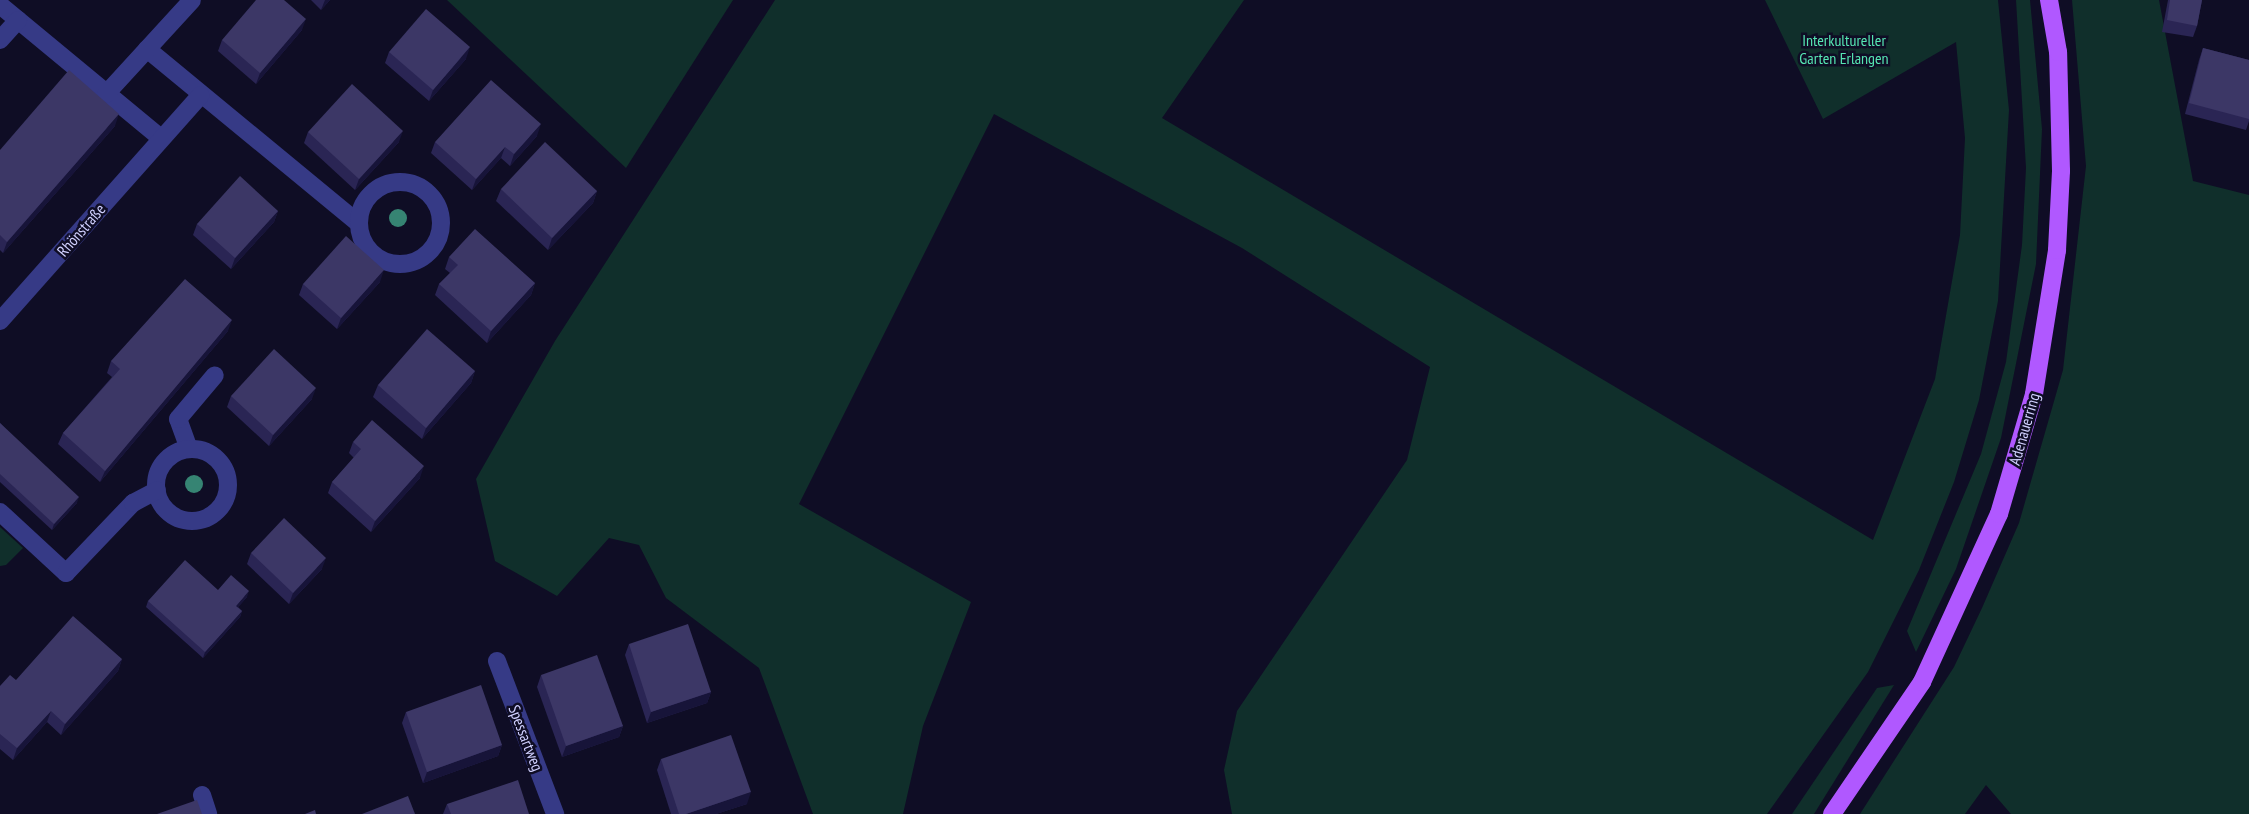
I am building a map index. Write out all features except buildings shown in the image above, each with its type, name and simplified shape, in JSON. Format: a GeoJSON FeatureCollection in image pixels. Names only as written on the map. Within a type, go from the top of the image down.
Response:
{"type":"FeatureCollection","features":[{"type":"Feature","properties":{"kind":"main road","name":"Adenauerring"},"geometry":{"type":"LineString","coordinates":[[1832,814],[1922,682],[1999,514],[2034,394],[2057,250],[2061,171],[2058,51],[2049,0]]}},
{"type":"Feature","properties":{"kind":"street"},"geometry":{"type":"LineString","coordinates":[[106,94],[192,0]]}},
{"type":"Feature","properties":{"kind":"street"},"geometry":{"type":"LineString","coordinates":[[0,5],[161,138]]}},
{"type":"Feature","properties":{"kind":"street"},"geometry":{"type":"LineString","coordinates":[[0,40],[18,20]]}},
{"type":"Feature","properties":{"kind":"street"},"geometry":{"type":"LineString","coordinates":[[147,49],[358,222],[370,252],[399,264],[412,263],[433,248],[441,224],[432,196],[400,182],[368,196],[358,222]]}},
{"type":"Feature","properties":{"kind":"street","name":"Rhönstraße"},"geometry":{"type":"LineString","coordinates":[[0,321],[201,95]]}},
{"type":"Feature","properties":{"kind":"street"},"geometry":{"type":"LineString","coordinates":[[157,490],[167,511],[177,518],[201,521],[221,508],[229,485],[221,463],[189,449],[178,419],[215,375]]}},
{"type":"Feature","properties":{"kind":"street"},"geometry":{"type":"LineString","coordinates":[[0,512],[66,573],[133,502],[157,490],[168,459],[189,449]]}},
{"type":"Feature","properties":{"kind":"street","name":"Spessartweg"},"geometry":{"type":"LineString","coordinates":[[497,661],[555,814]]}},
{"type":"Feature","properties":{"kind":"street"},"geometry":{"type":"LineString","coordinates":[[202,795],[208,814]]}},
{"type":"Feature","properties":{"kind":"green space"},"geometry":{"type":"Polygon","coordinates":[[[447,0],[733,0],[626,168],[447,0]]]}},
{"type":"Feature","properties":{"kind":"green space","name":"Interkultureller Garten Erlangen"},"geometry":{"type":"Polygon","coordinates":[[[775,0],[1244,0],[1162,118],[1873,540],[1935,379],[1960,235],[1965,138],[1956,42],[1823,119],[1765,0],[1998,0],[2009,110],[1998,301],[1979,400],[1954,482],[1919,570],[1868,672],[1767,814],[1232,814],[1224,770],[1237,711],[1407,460],[1430,367],[1242,248],[994,114],[799,504],[971,602],[923,726],[903,814],[813,814],[759,668],[666,598],[639,545],[609,538],[557,596],[495,561],[476,479],[555,341],[775,0]]]}},
{"type":"Feature","properties":{"kind":"green space"},"geometry":{"type":"Polygon","coordinates":[[[2016,0],[2030,0],[2042,129],[2036,264],[2001,438],[1956,569],[1916,652],[1907,631],[1981,454],[2006,362],[2022,245],[2026,168],[2016,0]]]}},
{"type":"Feature","properties":{"kind":"green space"},"geometry":{"type":"Polygon","coordinates":[[[2072,0],[2159,0],[2193,181],[2249,195],[2249,814],[2011,814],[1986,785],[1965,814],[1860,814],[1954,667],[1982,608],[2019,523],[2063,370],[2086,166],[2072,0]]]}},
{"type":"Feature","properties":{"kind":"green space"},"geometry":{"type":"Polygon","coordinates":[[[0,527],[23,548],[6,565],[0,566],[0,527]]]}},
{"type":"Feature","properties":{"kind":"green space"},"geometry":{"type":"Polygon","coordinates":[[[1894,685],[1814,814],[1792,814],[1877,688],[1894,685]]]}}]}
